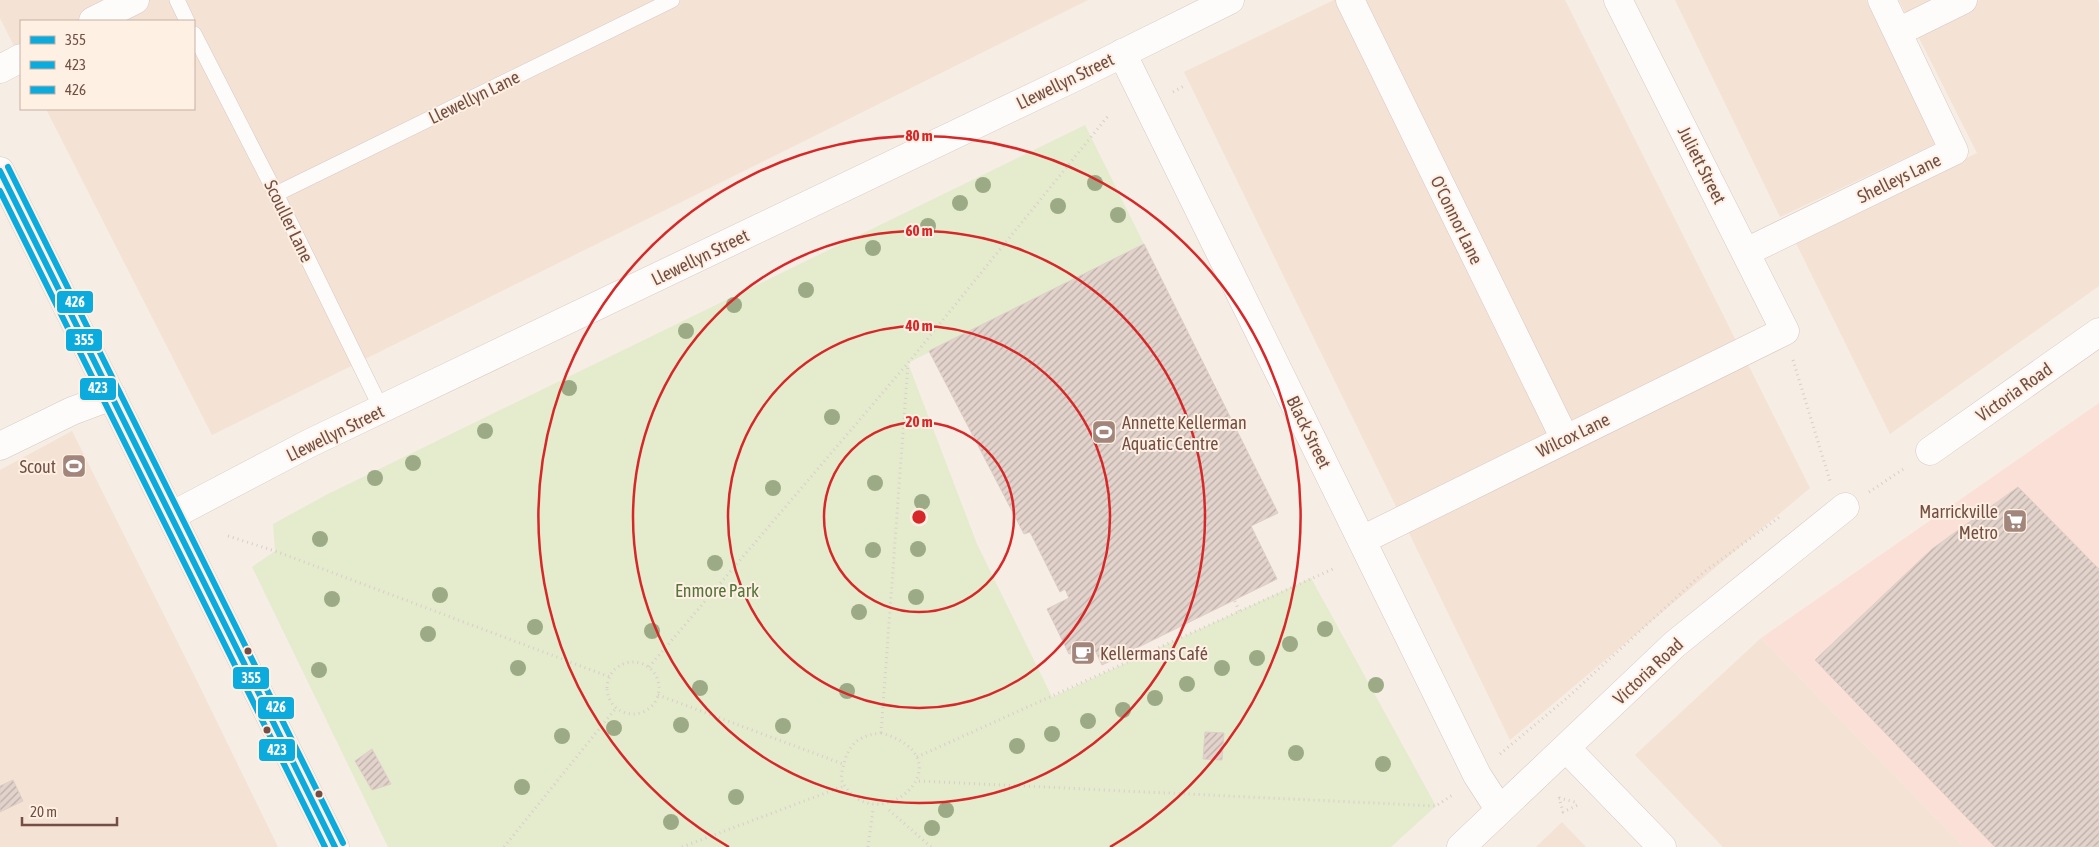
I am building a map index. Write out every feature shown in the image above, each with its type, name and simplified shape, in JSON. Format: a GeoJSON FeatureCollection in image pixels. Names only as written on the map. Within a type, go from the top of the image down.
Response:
{"type":"FeatureCollection","features":[{"type":"Feature","properties":{"kind":"street"},"geometry":{"type":"LineString","coordinates":[[95,20],[135,0]]}},
{"type":"Feature","properties":{"kind":"street","name":"Llewellyn Street"},"geometry":{"type":"LineString","coordinates":[[171,516],[310,443],[382,410],[1230,0]]}},
{"type":"Feature","properties":{"kind":"street","name":"O'Connor Lane"},"geometry":{"type":"LineString","coordinates":[[1350,0],[1565,439]]}},
{"type":"Feature","properties":{"kind":"street","name":"Juliett Street"},"geometry":{"type":"LineString","coordinates":[[1618,0],[1785,331]]}},
{"type":"Feature","properties":{"kind":"street","name":"Shelleys Lane"},"geometry":{"type":"LineString","coordinates":[[1746,252],[1954,151],[1882,0]]}},
{"type":"Feature","properties":{"kind":"street"},"geometry":{"type":"LineString","coordinates":[[1898,32],[1963,0]]}},
{"type":"Feature","properties":{"kind":"street","name":"Black Street"},"geometry":{"type":"LineString","coordinates":[[1122,53],[1477,775],[1499,809]]}},
{"type":"Feature","properties":{"kind":"street"},"geometry":{"type":"LineString","coordinates":[[0,68],[20,58]]}},
{"type":"Feature","properties":{"kind":"street"},"geometry":{"type":"LineString","coordinates":[[0,171],[335,847]]}},
{"type":"Feature","properties":{"kind":"street","name":"Wilcox Lane"},"geometry":{"type":"LineString","coordinates":[[1362,540],[1785,331]]}},
{"type":"Feature","properties":{"kind":"street","name":"Victoria Road"},"geometry":{"type":"LineString","coordinates":[[1930,451],[2099,332]]}},
{"type":"Feature","properties":{"kind":"street"},"geometry":{"type":"LineString","coordinates":[[0,446],[72,411],[112,396]]}},
{"type":"Feature","properties":{"kind":"street","name":"Victoria Road"},"geometry":{"type":"LineString","coordinates":[[1461,847],[1675,644],[1845,508]]}},
{"type":"Feature","properties":{"kind":"street"},"geometry":{"type":"LineString","coordinates":[[1566,748],[1662,847]]}},
{"type":"Feature","properties":{"kind":"lane"},"geometry":{"type":"LineString","coordinates":[[177,0],[187,20]]}},
{"type":"Feature","properties":{"kind":"lane","name":"Llewellyn Lane"},"geometry":{"type":"LineString","coordinates":[[276,194],[672,0]]}},
{"type":"Feature","properties":{"kind":"lane","name":"Scouller Lane"},"geometry":{"type":"LineString","coordinates":[[195,36],[276,194],[382,410]]}},
{"type":"Feature","properties":{"kind":"path"},"geometry":{"type":"LineString","coordinates":[[649,667],[908,363],[1108,116]]}},
{"type":"Feature","properties":{"kind":"path"},"geometry":{"type":"LineString","coordinates":[[1785,331],[1801,391],[1830,481],[1845,508],[1930,451]]}},
{"type":"Feature","properties":{"kind":"path"},"geometry":{"type":"LineString","coordinates":[[881,733],[908,363]]}},
{"type":"Feature","properties":{"kind":"path"},"geometry":{"type":"LineString","coordinates":[[228,536],[275,551],[610,677]]}},
{"type":"Feature","properties":{"kind":"path"},"geometry":{"type":"LineString","coordinates":[[917,757],[1335,568]]}},
{"type":"Feature","properties":{"kind":"path"},"geometry":{"type":"LineString","coordinates":[[1235,602],[1239,611]]}},
{"type":"Feature","properties":{"kind":"path"},"geometry":{"type":"LineString","coordinates":[[636,662],[649,667],[656,676],[658,695],[652,705],[639,713],[625,712],[616,708],[608,695],[607,687],[610,677],[619,666],[636,662]]}},
{"type":"Feature","properties":{"kind":"path"},"geometry":{"type":"LineString","coordinates":[[658,695],[843,764]]}},
{"type":"Feature","properties":{"kind":"path"},"geometry":{"type":"LineString","coordinates":[[504,847],[616,708]]}},
{"type":"Feature","properties":{"kind":"path"},"geometry":{"type":"LineString","coordinates":[[896,806],[888,809],[873,810],[853,799],[841,779],[843,764],[853,744],[863,737],[881,733],[897,738],[907,745],[917,757],[919,781],[908,797]]}},
{"type":"Feature","properties":{"kind":"path"},"geometry":{"type":"LineString","coordinates":[[919,781],[1436,806],[1459,791]]}},
{"type":"Feature","properties":{"kind":"path"},"geometry":{"type":"LineString","coordinates":[[682,847],[844,786]]}},
{"type":"Feature","properties":{"kind":"path"},"geometry":{"type":"LineString","coordinates":[[1553,791],[1559,798],[1563,812]]}},
{"type":"Feature","properties":{"kind":"path"},"geometry":{"type":"LineString","coordinates":[[1559,798],[1581,803]]}},
{"type":"Feature","properties":{"kind":"path"},"geometry":{"type":"LineString","coordinates":[[888,809],[932,847]]}},
{"type":"Feature","properties":{"kind":"path"},"geometry":{"type":"LineString","coordinates":[[868,847],[873,810]]}},
{"type":"Feature","properties":{"kind":"shaded area"},"geometry":{"type":"Polygon","coordinates":[[[0,0],[1088,0],[212,435],[47,110],[195,110],[195,20],[20,20],[20,58],[0,18],[0,0]]]}},
{"type":"Feature","properties":{"kind":"shaded area"},"geometry":{"type":"Polygon","coordinates":[[[1334,0],[1565,0],[1810,488],[1510,740],[1184,72],[1334,0]]]}},
{"type":"Feature","properties":{"kind":"shaded area"},"geometry":{"type":"Polygon","coordinates":[[[1675,0],[1866,0],[1937,143],[1780,217],[1675,0]]]}},
{"type":"Feature","properties":{"kind":"shaded area"},"geometry":{"type":"Polygon","coordinates":[[[1899,0],[1933,0],[1906,14],[1899,0]]]}},
{"type":"Feature","properties":{"kind":"shaded area"},"geometry":{"type":"Polygon","coordinates":[[[1980,0],[2098,0],[2099,286],[1890,434],[1795,241],[1977,153],[1915,30],[1980,0]]]}},
{"type":"Feature","properties":{"kind":"shaded area","name":"Marrickville Metro"},"geometry":{"type":"Polygon","coordinates":[[[2099,403],[2099,847],[1964,847],[1761,638],[2099,403]]]}},
{"type":"Feature","properties":{"kind":"shaded area"},"geometry":{"type":"Polygon","coordinates":[[[72,431],[278,847],[0,847],[0,470],[72,431]]]}},
{"type":"Feature","properties":{"kind":"shaded area"},"geometry":{"type":"Polygon","coordinates":[[[1761,638],[1964,847],[1723,847],[1635,755],[1761,638]]]}},
{"type":"Feature","properties":{"kind":"shaded area"},"geometry":{"type":"Polygon","coordinates":[[[1562,822],[1586,847],[1536,847],[1562,822]]]}},
{"type":"Feature","properties":{"kind":"green space","name":"Enmore Park"},"geometry":{"type":"Polygon","coordinates":[[[1085,125],[1144,244],[908,363],[977,544],[1052,697],[1311,578],[1436,806],[1391,847],[388,847],[252,567],[275,551],[273,524],[326,495],[1085,125]]]}},
{"type":"Feature","properties":{"kind":"building","name":"Annette Kellerman Aquatic Centre"},"geometry":{"type":"Polygon","coordinates":[[[1144,244],[1278,513],[1251,526],[1277,579],[1102,665],[1094,648],[1069,654],[1047,609],[1069,598],[1065,589],[1060,592],[1030,532],[1024,534],[929,351],[1144,244]]]}},
{"type":"Feature","properties":{"kind":"building","name":"Marrickville Metro"},"geometry":{"type":"Polygon","coordinates":[[[2018,487],[2099,569],[2099,847],[1995,847],[1815,660],[1932,549],[2018,487]]]}},
{"type":"Feature","properties":{"kind":"building"},"geometry":{"type":"Polygon","coordinates":[[[1205,732],[1224,733],[1222,760],[1203,759],[1205,732]]]}},
{"type":"Feature","properties":{"kind":"building"},"geometry":{"type":"Polygon","coordinates":[[[372,749],[391,784],[372,790],[355,761],[372,749]]]}},
{"type":"Feature","properties":{"kind":"building"},"geometry":{"type":"Polygon","coordinates":[[[13,780],[23,801],[0,812],[0,786],[13,780]]]}},
{"type":"Feature","properties":{"kind":"transit line","name":"426"},"geometry":{"type":"LineString","coordinates":[[8,167],[343,843]]}},
{"type":"Feature","properties":{"kind":"transit line","name":"355"},"geometry":{"type":"LineString","coordinates":[[0,171],[335,847]]}},
{"type":"Feature","properties":{"kind":"transit line","name":"423"},"geometry":{"type":"LineString","coordinates":[[0,191],[325,847]]}},
{"type":"Feature","properties":{"kind":"place","name":"Annette Kellerman Aquatic Centre"},"geometry":{"type":"Point","coordinates":[1104,432]}},
{"type":"Feature","properties":{"kind":"place","name":"Scout"},"geometry":{"type":"Point","coordinates":[74,466]}},
{"type":"Feature","properties":{"kind":"place","name":"Marrickville Metro"},"geometry":{"type":"Point","coordinates":[2015,521]}},
{"type":"Feature","properties":{"kind":"place","name":"Kellermans Café"},"geometry":{"type":"Point","coordinates":[1083,653]}}]}
